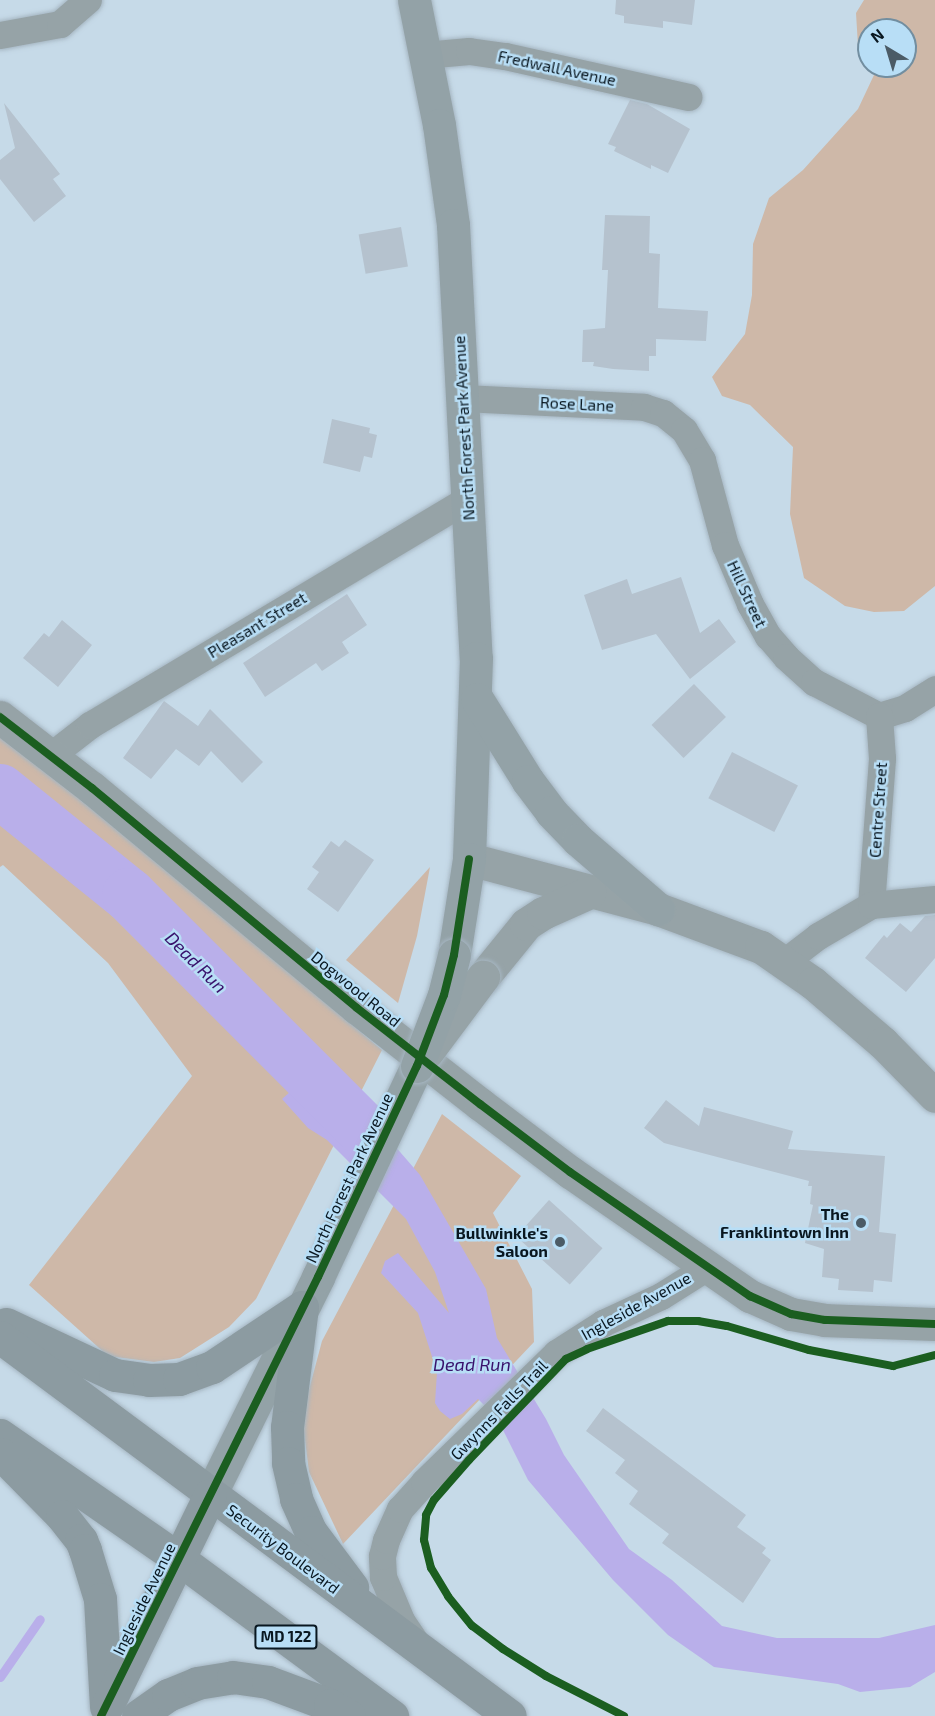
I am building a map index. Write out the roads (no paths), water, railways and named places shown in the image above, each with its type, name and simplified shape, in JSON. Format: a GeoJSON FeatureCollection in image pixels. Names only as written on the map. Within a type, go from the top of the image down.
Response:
{"type":"FeatureCollection","features":[{"type":"Feature","properties":{"kind":"main road","name":"North Forest Park Avenue"},"geometry":{"type":"LineString","coordinates":[[210,1494],[318,1277],[417,1066],[444,995],[454,955],[469,859],[477,699],[453,225],[439,125],[414,0]]}},
{"type":"Feature","properties":{"kind":"main road"},"geometry":{"type":"LineString","coordinates":[[477,699],[528,781],[551,812],[579,840],[658,909]]}},
{"type":"Feature","properties":{"kind":"main road"},"geometry":{"type":"LineString","coordinates":[[0,1321],[116,1375],[149,1380],[179,1379],[212,1367],[302,1307]]}},
{"type":"Feature","properties":{"kind":"main road"},"geometry":{"type":"LineString","coordinates":[[302,1307],[287,1427],[288,1463],[296,1499],[311,1532],[371,1614]]}},
{"type":"Feature","properties":{"kind":"main road","name":"Security Boulevard"},"geometry":{"type":"LineString","coordinates":[[0,1337],[510,1716]]}},
{"type":"Feature","properties":{"kind":"main road","name":"MD 122"},"geometry":{"type":"LineString","coordinates":[[0,1435],[179,1559],[392,1716]]}},
{"type":"Feature","properties":{"kind":"main road"},"geometry":{"type":"LineString","coordinates":[[0,1453],[62,1516],[86,1550],[100,1599],[104,1712]]}},
{"type":"Feature","properties":{"kind":"main road","name":"Ingleside Avenue"},"geometry":{"type":"LineString","coordinates":[[104,1712],[210,1494]]}},
{"type":"Feature","properties":{"kind":"main road"},"geometry":{"type":"LineString","coordinates":[[138,1716],[168,1695],[197,1683],[233,1677],[268,1683],[330,1705],[349,1716]]}},
{"type":"Feature","properties":{"kind":"street"},"geometry":{"type":"LineString","coordinates":[[0,35],[60,24],[88,0]]}},
{"type":"Feature","properties":{"kind":"street","name":"Fredwall Avenue"},"geometry":{"type":"LineString","coordinates":[[424,55],[469,51],[505,56],[688,97]]}},
{"type":"Feature","properties":{"kind":"street","name":"Rose Lane"},"geometry":{"type":"LineString","coordinates":[[463,398],[644,407],[663,413],[684,430]]}},
{"type":"Feature","properties":{"kind":"street","name":"Hill Street"},"geometry":{"type":"LineString","coordinates":[[684,430],[702,460],[725,545],[750,604],[768,636],[814,682],[879,716]]}},
{"type":"Feature","properties":{"kind":"street","name":"Pleasant Street"},"geometry":{"type":"LineString","coordinates":[[50,756],[90,725],[467,499]]}},
{"type":"Feature","properties":{"kind":"street"},"geometry":{"type":"LineString","coordinates":[[879,716],[905,708],[935,689]]}},
{"type":"Feature","properties":{"kind":"street","name":"Centre Street"},"geometry":{"type":"LineString","coordinates":[[870,905],[882,758],[879,716]]}},
{"type":"Feature","properties":{"kind":"street","name":"Dogwood Road"},"geometry":{"type":"LineString","coordinates":[[0,717],[357,1008],[570,1172],[750,1296],[791,1314],[860,1323],[935,1324]]}},
{"type":"Feature","properties":{"kind":"street"},"geometry":{"type":"LineString","coordinates":[[469,859],[658,909],[760,947],[813,983],[883,1043],[935,1096]]}},
{"type":"Feature","properties":{"kind":"street"},"geometry":{"type":"LineString","coordinates":[[417,1066],[483,977],[526,924],[543,913],[590,892]]}},
{"type":"Feature","properties":{"kind":"street"},"geometry":{"type":"LineString","coordinates":[[784,962],[818,936],[870,905],[935,899]]}},
{"type":"Feature","properties":{"kind":"street","name":"Ingleside Avenue"},"geometry":{"type":"LineString","coordinates":[[422,1652],[401,1620],[383,1577],[382,1560],[386,1540],[400,1509],[526,1380],[707,1267]]}},
{"type":"Feature","properties":{"kind":"water","name":"Dead Run"},"geometry":{"type":"Polygon","coordinates":[[[323,1063],[420,1175],[486,1289],[497,1338],[546,1419],[564,1455],[629,1549],[672,1580],[722,1626],[777,1638],[879,1638],[935,1625],[935,1672],[910,1687],[860,1692],[838,1684],[714,1667],[668,1635],[613,1580],[528,1480],[497,1418],[478,1399],[462,1414],[450,1419],[440,1411],[435,1403],[437,1372],[418,1313],[381,1273],[385,1261],[398,1253],[449,1313],[435,1272],[406,1219],[327,1140],[308,1128],[282,1099],[323,1063]]]}},
{"type":"Feature","properties":{"kind":"waterway","name":"Dead Run"},"geometry":{"type":"LineString","coordinates":[[0,791],[129,895],[362,1128]]}},
{"type":"Feature","properties":{"kind":"waterway"},"geometry":{"type":"LineString","coordinates":[[0,1677],[40,1619]]}},
{"type":"Feature","properties":{"kind":"place","name":"The Franklintown Inn"},"geometry":{"type":"Point","coordinates":[861,1223]}},
{"type":"Feature","properties":{"kind":"place","name":"Bullwinkle's Saloon"},"geometry":{"type":"Point","coordinates":[560,1242]}}]}
